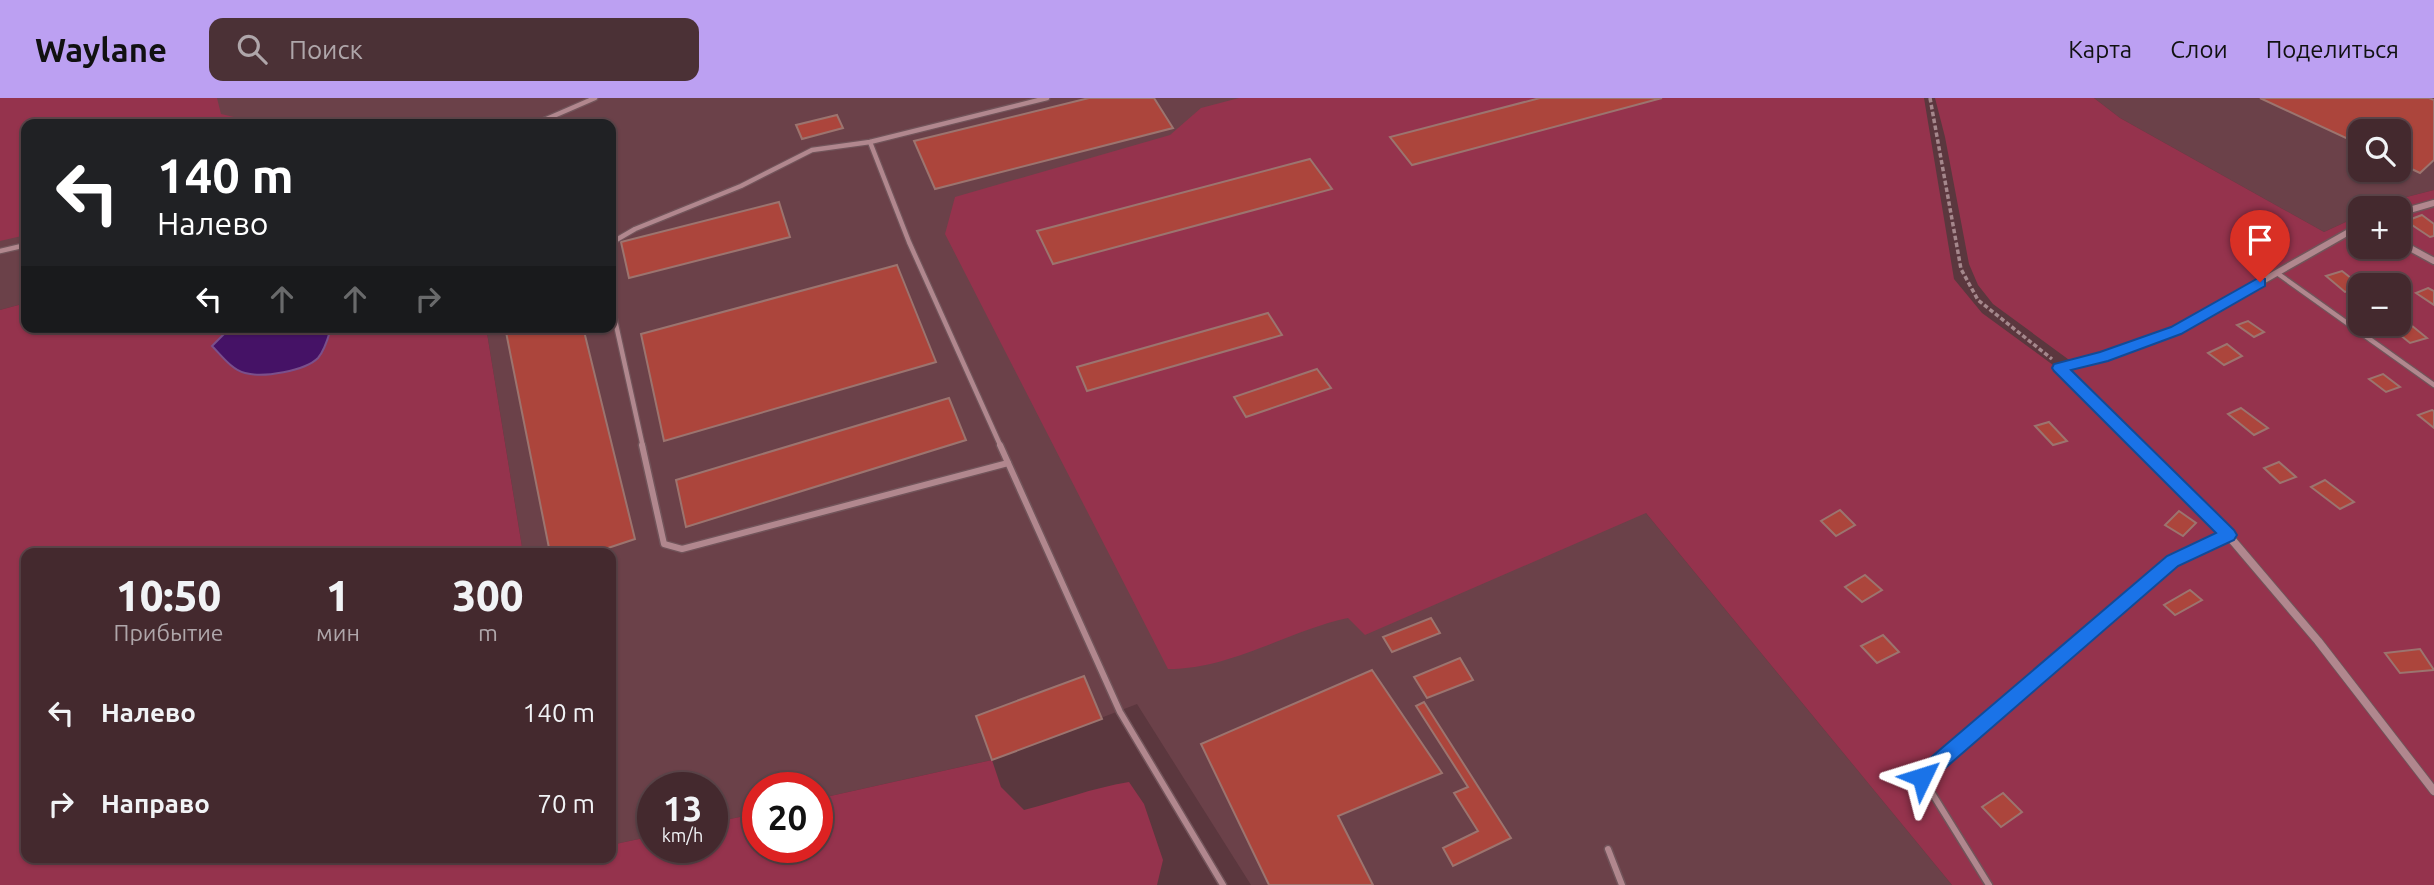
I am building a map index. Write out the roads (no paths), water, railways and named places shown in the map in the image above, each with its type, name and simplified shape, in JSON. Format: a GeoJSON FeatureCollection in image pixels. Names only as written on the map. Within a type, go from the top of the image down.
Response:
{"type":"FeatureCollection","features":[{"type":"Feature","properties":{"kind":"street"},"geometry":{"type":"LineString","coordinates":[[2411,210],[2434,203]]}},
{"type":"Feature","properties":{"kind":"street"},"geometry":{"type":"LineString","coordinates":[[2348,232],[2176,330],[2115,353],[2060,368],[2228,535],[2318,641],[2434,791]]}},
{"type":"Feature","properties":{"kind":"street"},"geometry":{"type":"LineString","coordinates":[[2411,249],[2434,261]]}},
{"type":"Feature","properties":{"kind":"lane"},"geometry":{"type":"LineString","coordinates":[[547,119],[595,98]]}},
{"type":"Feature","properties":{"kind":"lane"},"geometry":{"type":"LineString","coordinates":[[616,240],[635,229],[741,186],[812,150],[870,142],[1047,98]]}},
{"type":"Feature","properties":{"kind":"lane"},"geometry":{"type":"LineString","coordinates":[[870,142],[909,242],[1120,712],[1223,885]]}},
{"type":"Feature","properties":{"kind":"lane"},"geometry":{"type":"LineString","coordinates":[[0,251],[21,246]]}},
{"type":"Feature","properties":{"kind":"lane"},"geometry":{"type":"LineString","coordinates":[[2277,273],[2434,385]]}},
{"type":"Feature","properties":{"kind":"lane"},"geometry":{"type":"LineString","coordinates":[[616,325],[664,544],[682,550],[1008,463]]}},
{"type":"Feature","properties":{"kind":"lane"},"geometry":{"type":"LineString","coordinates":[[1989,885],[1922,777],[2173,561],[2228,535]]}},
{"type":"Feature","properties":{"kind":"lane"},"geometry":{"type":"LineString","coordinates":[[1608,849],[1622,885]]}}]}
